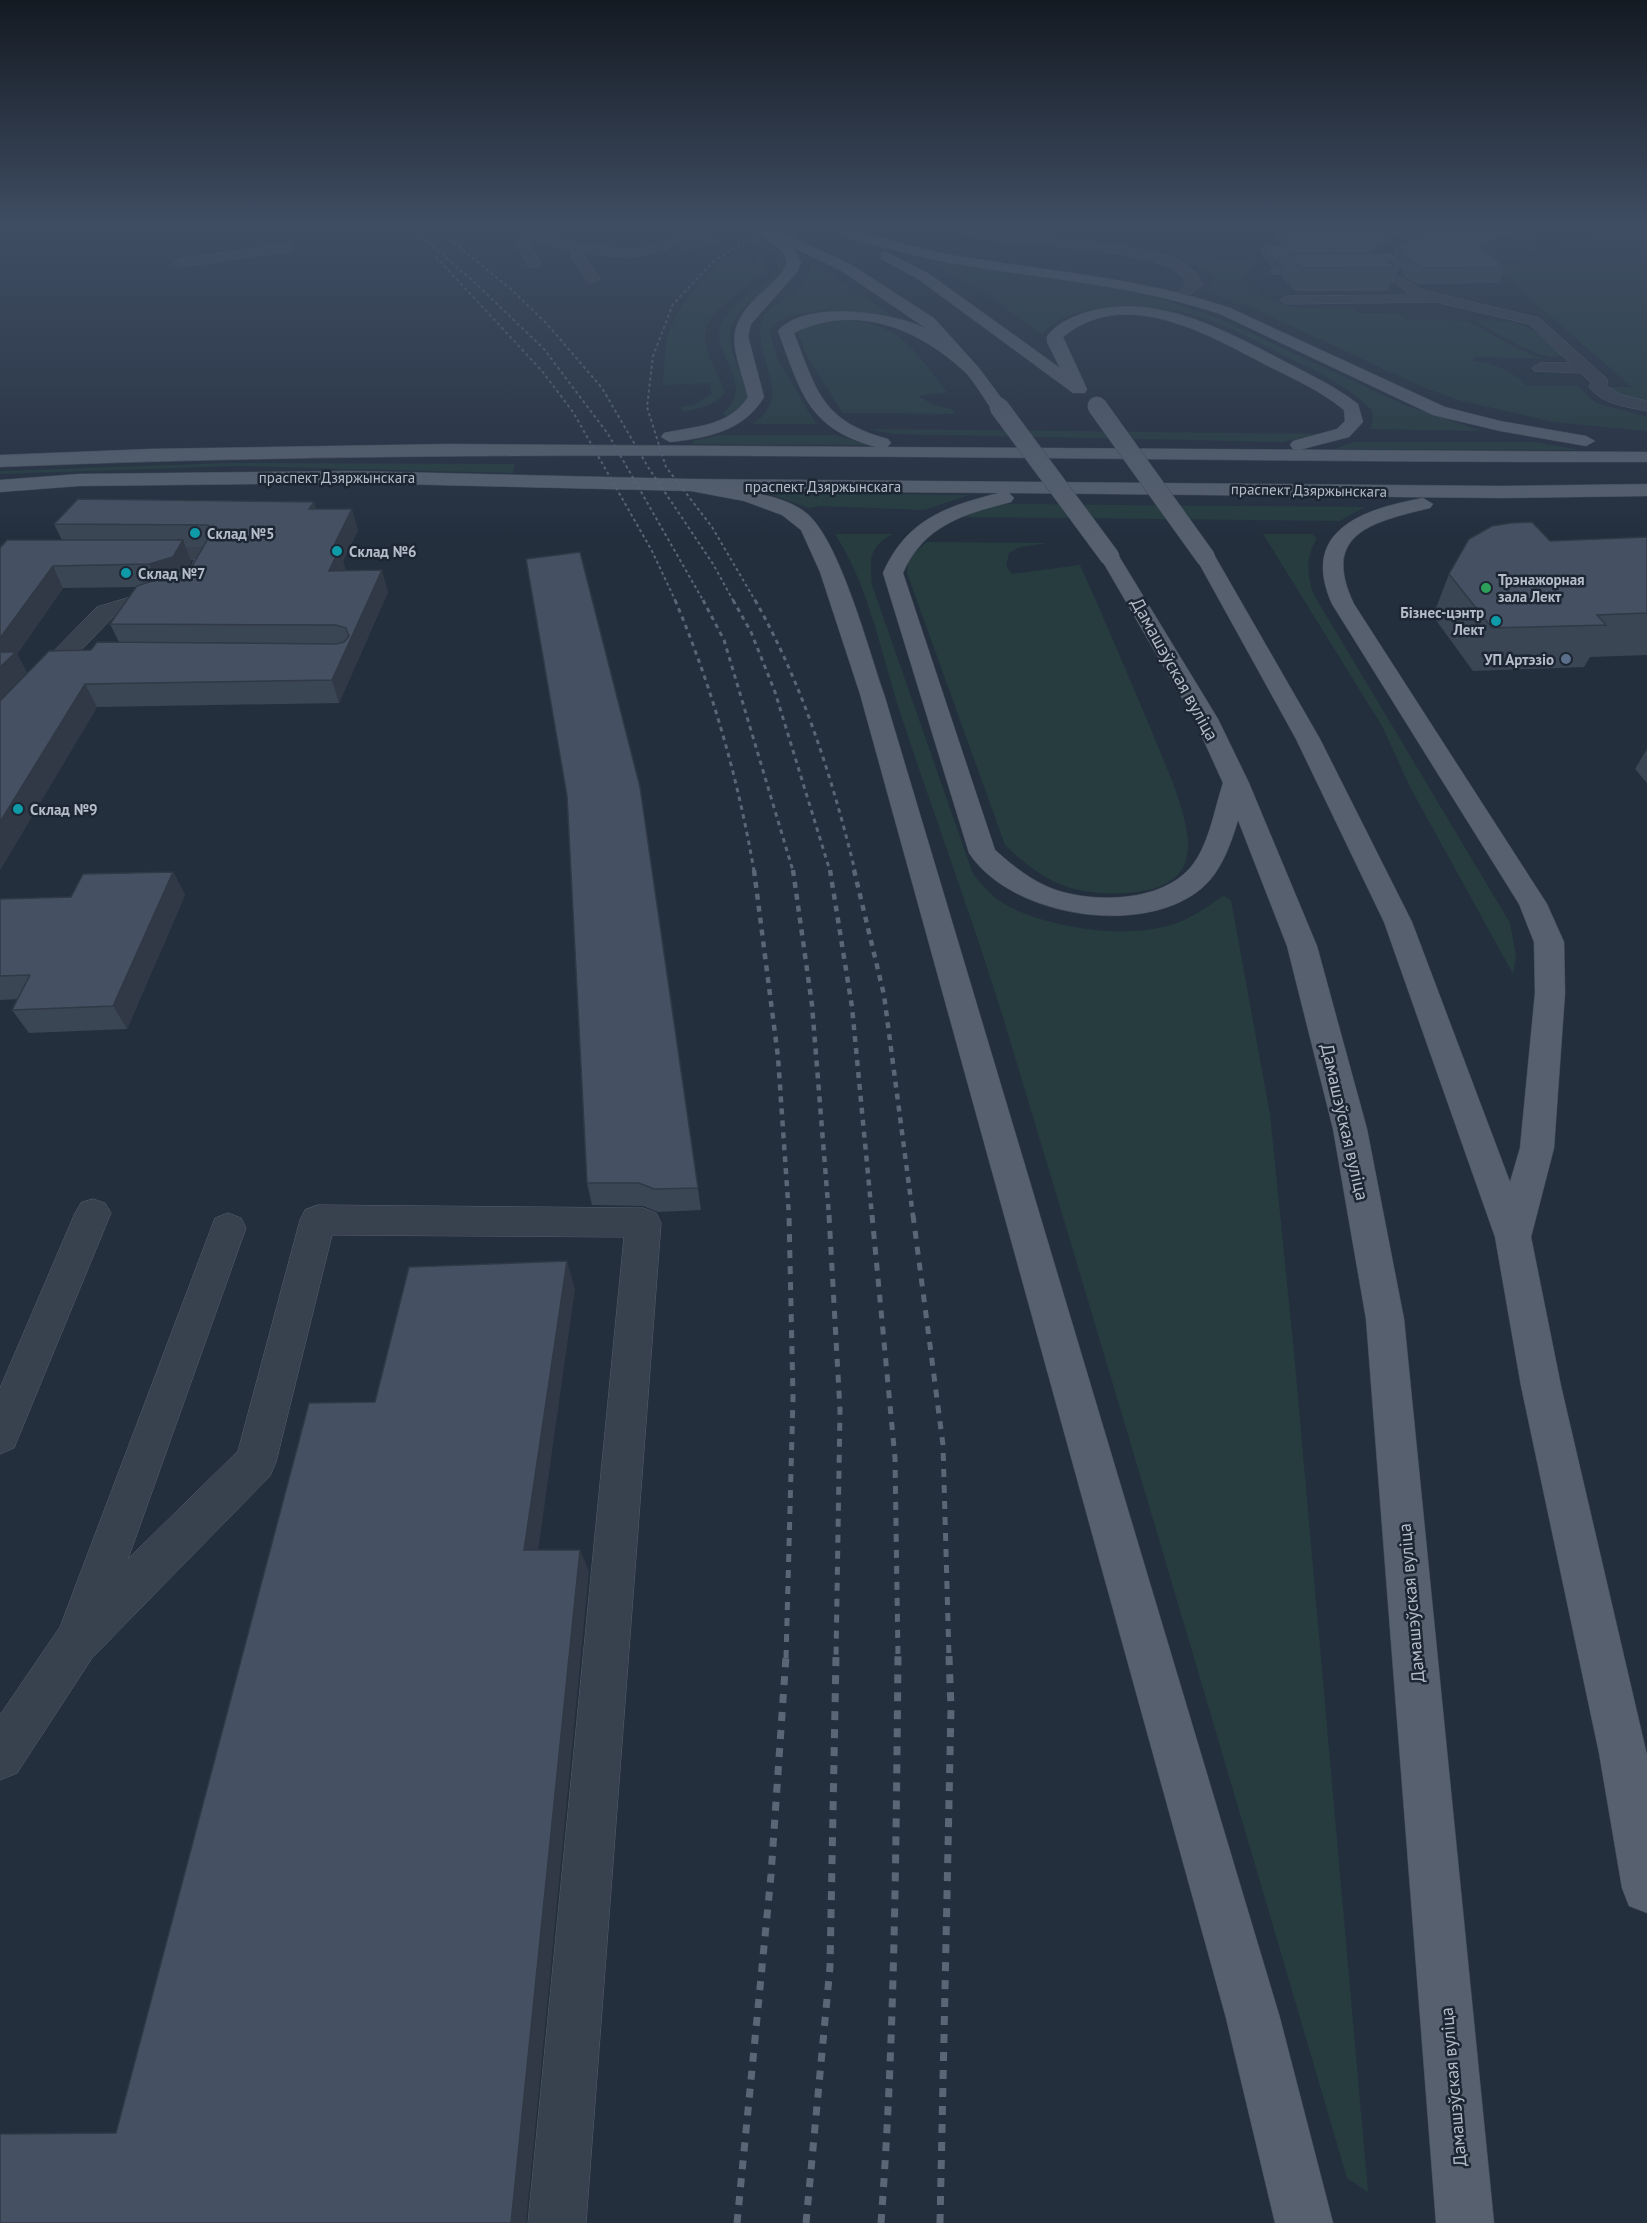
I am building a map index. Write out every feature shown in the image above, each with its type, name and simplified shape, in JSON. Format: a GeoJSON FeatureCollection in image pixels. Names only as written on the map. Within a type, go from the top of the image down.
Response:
{"type":"FeatureCollection","features":[{"type":"Feature","properties":{"kind":"main road"},"geometry":{"type":"LineString","coordinates":[[559,450],[701,432],[731,422],[749,409],[756,397],[741,331]]}},
{"type":"Feature","properties":{"kind":"main road"},"geometry":{"type":"LineString","coordinates":[[787,331],[811,395],[822,412],[840,429],[852,436],[896,445],[973,453]]}},
{"type":"Feature","properties":{"kind":"main road"},"geometry":{"type":"LineString","coordinates":[[918,331],[972,371]]}},
{"type":"Feature","properties":{"kind":"main road","name":"Дамашэўская вуліца"},"geometry":{"type":"LineString","coordinates":[[937,331],[972,371],[1110,557],[1206,719],[1236,783],[1302,946],[1350,1129],[1385,1319],[1465,2223]]}},
{"type":"Feature","properties":{"kind":"main road"},"geometry":{"type":"LineString","coordinates":[[999,331],[1079,389],[1097,406],[1206,558],[1308,739],[1398,922],[1513,1237],[1542,1386],[1623,1753],[1647,1888]]}},
{"type":"Feature","properties":{"kind":"main road"},"geometry":{"type":"LineString","coordinates":[[1060,331],[1055,336],[1079,389]]}},
{"type":"Feature","properties":{"kind":"main road"},"geometry":{"type":"LineString","coordinates":[[1202,456],[1327,439],[1342,433],[1354,422],[1352,408],[1326,389],[1209,331]]}},
{"type":"Feature","properties":{"kind":"main road"},"geometry":{"type":"LineString","coordinates":[[1267,331],[1440,411],[1523,431],[1602,443],[1647,446]]}},
{"type":"Feature","properties":{"kind":"main road","name":"праспект Дзяржынскага"},"geometry":{"type":"LineString","coordinates":[[0,461],[114,455],[559,450],[1202,456],[1647,457]]}},
{"type":"Feature","properties":{"kind":"main road","name":"праспект Дзяржынскага"},"geometry":{"type":"LineString","coordinates":[[0,486],[80,480],[354,477],[691,485],[1502,492],[1647,490]]}},
{"type":"Feature","properties":{"kind":"main road"},"geometry":{"type":"LineString","coordinates":[[691,485],[748,497],[798,516],[825,559],[872,694],[1252,2018],[1304,2223]]}},
{"type":"Feature","properties":{"kind":"main road"},"geometry":{"type":"LineString","coordinates":[[1090,488],[1004,498],[948,514],[935,520],[906,546],[898,556],[893,573],[983,853],[1008,877],[1046,896],[1076,904],[1114,906],[1158,901],[1192,883],[1209,862],[1236,783]]}},
{"type":"Feature","properties":{"kind":"main road"},"geometry":{"type":"LineString","coordinates":[[1502,492],[1381,513],[1340,538],[1333,551],[1331,563],[1333,578],[1343,604],[1533,903],[1549,942],[1550,993],[1537,1148],[1513,1237]]}},
{"type":"Feature","properties":{"kind":"main road"},"geometry":{"type":"LineString","coordinates":[[1623,1753],[1647,1818]]}},
{"type":"Feature","properties":{"kind":"lane"},"geometry":{"type":"LineString","coordinates":[[1545,331],[1600,382],[1597,387],[1616,399],[1647,406]]}},
{"type":"Feature","properties":{"kind":"lane"},"geometry":{"type":"LineString","coordinates":[[1540,368],[1585,368]]}},
{"type":"Feature","properties":{"kind":"lane"},"geometry":{"type":"LineString","coordinates":[[0,720],[105,612],[191,585],[210,553],[128,553]]}},
{"type":"Feature","properties":{"kind":"lane"},"geometry":{"type":"LineString","coordinates":[[63,656],[98,656]]}},
{"type":"Feature","properties":{"kind":"lane"},"geometry":{"type":"LineString","coordinates":[[0,1435],[93,1213]]}},
{"type":"Feature","properties":{"kind":"lane"},"geometry":{"type":"LineString","coordinates":[[0,1756],[76,1642],[256,1462],[318,1220],[643,1223],[557,2223]]}},
{"type":"Feature","properties":{"kind":"lane"},"geometry":{"type":"LineString","coordinates":[[76,1642],[228,1228]]}},
{"type":"Feature","properties":{"kind":"green space"},"geometry":{"type":"Polygon","coordinates":[[[670,331],[706,331],[707,350],[725,393],[721,397],[711,404],[683,412],[680,407],[694,405],[712,394],[710,383],[663,385],[667,339],[670,331]]]}},
{"type":"Feature","properties":{"kind":"green space"},"geometry":{"type":"Polygon","coordinates":[[[720,331],[731,331],[733,353],[749,393],[747,401],[729,417],[722,414],[732,402],[736,391],[735,380],[721,347],[720,331]]]}},
{"type":"Feature","properties":{"kind":"green space"},"geometry":{"type":"Polygon","coordinates":[[[760,331],[769,331],[778,360],[816,424],[752,424],[765,413],[771,400],[772,387],[761,344],[760,331]]]}},
{"type":"Feature","properties":{"kind":"green space"},"geometry":{"type":"Polygon","coordinates":[[[801,331],[891,332],[913,350],[947,392],[918,396],[933,405],[952,409],[955,414],[843,413],[808,358],[797,333],[801,331]]]}},
{"type":"Feature","properties":{"kind":"green space"},"geometry":{"type":"Polygon","coordinates":[[[1235,331],[1245,331],[1405,405],[1482,431],[1370,429],[1373,420],[1372,411],[1353,394],[1310,368],[1235,331]]]}},
{"type":"Feature","properties":{"kind":"green space"},"geometry":{"type":"Polygon","coordinates":[[[1302,331],[1485,331],[1518,349],[1543,359],[1474,357],[1473,361],[1502,369],[1527,386],[1578,386],[1596,403],[1647,417],[1647,431],[1553,422],[1458,400],[1420,386],[1302,331]]]}},
{"type":"Feature","properties":{"kind":"green space"},"geometry":{"type":"Polygon","coordinates":[[[1492,331],[1533,331],[1562,355],[1544,356],[1492,331]]]}},
{"type":"Feature","properties":{"kind":"green space"},"geometry":{"type":"Polygon","coordinates":[[[1567,331],[1647,331],[1647,401],[1625,396],[1608,387],[1632,387],[1567,331]]]}},
{"type":"Feature","properties":{"kind":"green space"},"geometry":{"type":"Polygon","coordinates":[[[870,429],[1329,434],[1281,442],[893,434],[870,429]]]}},
{"type":"Feature","properties":{"kind":"green space"},"geometry":{"type":"Polygon","coordinates":[[[720,435],[836,435],[869,445],[694,444],[692,441],[720,435]]]}},
{"type":"Feature","properties":{"kind":"green space"},"geometry":{"type":"Polygon","coordinates":[[[1354,442],[1535,442],[1580,450],[1335,449],[1354,442]]]}},
{"type":"Feature","properties":{"kind":"green space"},"geometry":{"type":"Polygon","coordinates":[[[230,463],[515,464],[513,473],[232,466],[0,474],[0,471],[230,463]]]}},
{"type":"Feature","properties":{"kind":"green space"},"geometry":{"type":"Polygon","coordinates":[[[767,493],[969,495],[924,510],[820,506],[808,508],[767,493]]]}},
{"type":"Feature","properties":{"kind":"green space"},"geometry":{"type":"Polygon","coordinates":[[[1006,504],[1365,507],[1340,521],[959,517],[988,506],[1006,504]]]}},
{"type":"Feature","properties":{"kind":"green space"},"geometry":{"type":"Polygon","coordinates":[[[835,534],[893,534],[879,544],[872,555],[872,585],[973,874],[992,895],[1006,905],[1046,921],[1094,930],[1119,931],[1165,927],[1189,918],[1223,896],[1231,900],[1270,1114],[1294,1352],[1368,2192],[1347,2178],[1005,1024],[900,712],[873,620],[857,575],[835,534]]]}},
{"type":"Feature","properties":{"kind":"green space"},"geometry":{"type":"Polygon","coordinates":[[[1263,534],[1312,534],[1317,538],[1308,566],[1314,595],[1510,923],[1516,956],[1513,974],[1410,787],[1382,726],[1263,534]]]}},
{"type":"Feature","properties":{"kind":"green space"},"geometry":{"type":"Polygon","coordinates":[[[927,542],[1048,543],[1020,547],[1009,553],[1006,566],[1012,574],[1080,565],[1150,727],[1182,810],[1186,824],[1188,850],[1182,869],[1172,880],[1149,890],[1133,892],[1107,893],[1074,889],[1033,869],[1005,845],[907,573],[909,557],[927,542]]]}},
{"type":"Feature","properties":{"kind":"building"},"geometry":{"type":"Polygon","coordinates":[[[78,499],[314,502],[309,509],[352,509],[331,551],[339,550],[329,571],[382,570],[332,680],[85,684],[0,822],[0,701],[49,651],[91,650],[97,642],[336,644],[344,642],[349,636],[346,628],[336,625],[110,624],[137,586],[191,568],[213,530],[208,525],[54,524],[78,499]]]}},
{"type":"Feature","properties":{"kind":"building"},"geometry":{"type":"Polygon","coordinates":[[[1532,522],[1550,541],[1647,537],[1647,613],[1597,615],[1606,625],[1492,628],[1449,574],[1469,539],[1492,526],[1532,522]]]}},
{"type":"Feature","properties":{"kind":"building"},"geometry":{"type":"Polygon","coordinates":[[[7,540],[183,540],[173,557],[149,564],[53,566],[0,638],[0,548],[7,540]]]}},
{"type":"Feature","properties":{"kind":"building"},"geometry":{"type":"Polygon","coordinates":[[[580,552],[640,787],[698,1188],[654,1189],[639,1183],[587,1183],[567,796],[526,559],[580,552]]]}},
{"type":"Feature","properties":{"kind":"building"},"geometry":{"type":"Polygon","coordinates":[[[0,652],[16,652],[0,667],[0,652]]]}},
{"type":"Feature","properties":{"kind":"building"},"geometry":{"type":"Polygon","coordinates":[[[173,872],[113,1006],[12,1010],[30,975],[0,976],[0,899],[71,897],[83,874],[173,872]]]}},
{"type":"Feature","properties":{"kind":"building"},"geometry":{"type":"Polygon","coordinates":[[[567,1261],[524,1550],[580,1550],[511,2223],[0,2223],[0,2134],[116,2133],[309,1403],[375,1402],[409,1267],[567,1261]]]}},
{"type":"Feature","properties":{"kind":"railway"},"geometry":{"type":"LineString","coordinates":[[505,331],[542,371],[573,412],[652,551],[676,602]]}},
{"type":"Feature","properties":{"kind":"railway"},"geometry":{"type":"LineString","coordinates":[[525,331],[544,349],[608,434],[704,602]]}},
{"type":"Feature","properties":{"kind":"railway"},"geometry":{"type":"LineString","coordinates":[[553,331],[602,388],[648,467],[713,564],[734,602]]}},
{"type":"Feature","properties":{"kind":"railway"},"geometry":{"type":"LineString","coordinates":[[663,331],[653,356],[647,407],[666,467],[712,527],[756,602]]}},
{"type":"Feature","properties":{"kind":"railway"},"geometry":{"type":"LineString","coordinates":[[675,600],[701,666],[732,767],[754,871]]}},
{"type":"Feature","properties":{"kind":"railway"},"geometry":{"type":"LineString","coordinates":[[703,600],[724,640],[793,871]]}},
{"type":"Feature","properties":{"kind":"railway"},"geometry":{"type":"LineString","coordinates":[[733,600],[751,632],[775,692],[830,871]]}},
{"type":"Feature","properties":{"kind":"railway"},"geometry":{"type":"LineString","coordinates":[[755,600],[802,698],[826,766],[855,871]]}},
{"type":"Feature","properties":{"kind":"railway"},"geometry":{"type":"LineString","coordinates":[[754,870],[778,1057],[789,1216]]}},
{"type":"Feature","properties":{"kind":"railway"},"geometry":{"type":"LineString","coordinates":[[793,870],[812,1005],[829,1216]]}},
{"type":"Feature","properties":{"kind":"railway"},"geometry":{"type":"LineString","coordinates":[[830,870],[852,1007],[872,1216]]}},
{"type":"Feature","properties":{"kind":"railway"},"geometry":{"type":"LineString","coordinates":[[854,870],[884,995],[913,1216]]}},
{"type":"Feature","properties":{"kind":"railway"},"geometry":{"type":"LineString","coordinates":[[786,1658],[793,1397],[789,1215]]}},
{"type":"Feature","properties":{"kind":"railway"},"geometry":{"type":"LineString","coordinates":[[829,1215],[840,1410],[836,1658]]}},
{"type":"Feature","properties":{"kind":"railway"},"geometry":{"type":"LineString","coordinates":[[872,1215],[895,1458],[898,1657]]}},
{"type":"Feature","properties":{"kind":"railway"},"geometry":{"type":"LineString","coordinates":[[913,1215],[943,1445],[949,1658]]}},
{"type":"Feature","properties":{"kind":"railway"},"geometry":{"type":"LineString","coordinates":[[737,2223],[771,1875],[786,1656]]}},
{"type":"Feature","properties":{"kind":"railway"},"geometry":{"type":"LineString","coordinates":[[806,2223],[830,1967],[836,1656]]}},
{"type":"Feature","properties":{"kind":"railway"},"geometry":{"type":"LineString","coordinates":[[940,2223],[951,1708],[949,1656]]}},
{"type":"Feature","properties":{"kind":"railway"},"geometry":{"type":"LineString","coordinates":[[881,2223],[892,2011],[898,1657]]}},
{"type":"Feature","properties":{"kind":"place","name":"Склад №5"},"geometry":{"type":"Point","coordinates":[195,533]}},
{"type":"Feature","properties":{"kind":"place","name":"Склад №6"},"geometry":{"type":"Point","coordinates":[337,551]}},
{"type":"Feature","properties":{"kind":"place","name":"Склад №7"},"geometry":{"type":"Point","coordinates":[126,573]}},
{"type":"Feature","properties":{"kind":"place","name":"Трэнажорная зала Лект"},"geometry":{"type":"Point","coordinates":[1486,588]}},
{"type":"Feature","properties":{"kind":"place","name":"Бізнес-цэнтр Лект"},"geometry":{"type":"Point","coordinates":[1496,621]}},
{"type":"Feature","properties":{"kind":"place","name":"УП Артэзіо"},"geometry":{"type":"Point","coordinates":[1566,659]}},
{"type":"Feature","properties":{"kind":"place","name":"Склад №9"},"geometry":{"type":"Point","coordinates":[18,809]}}]}
